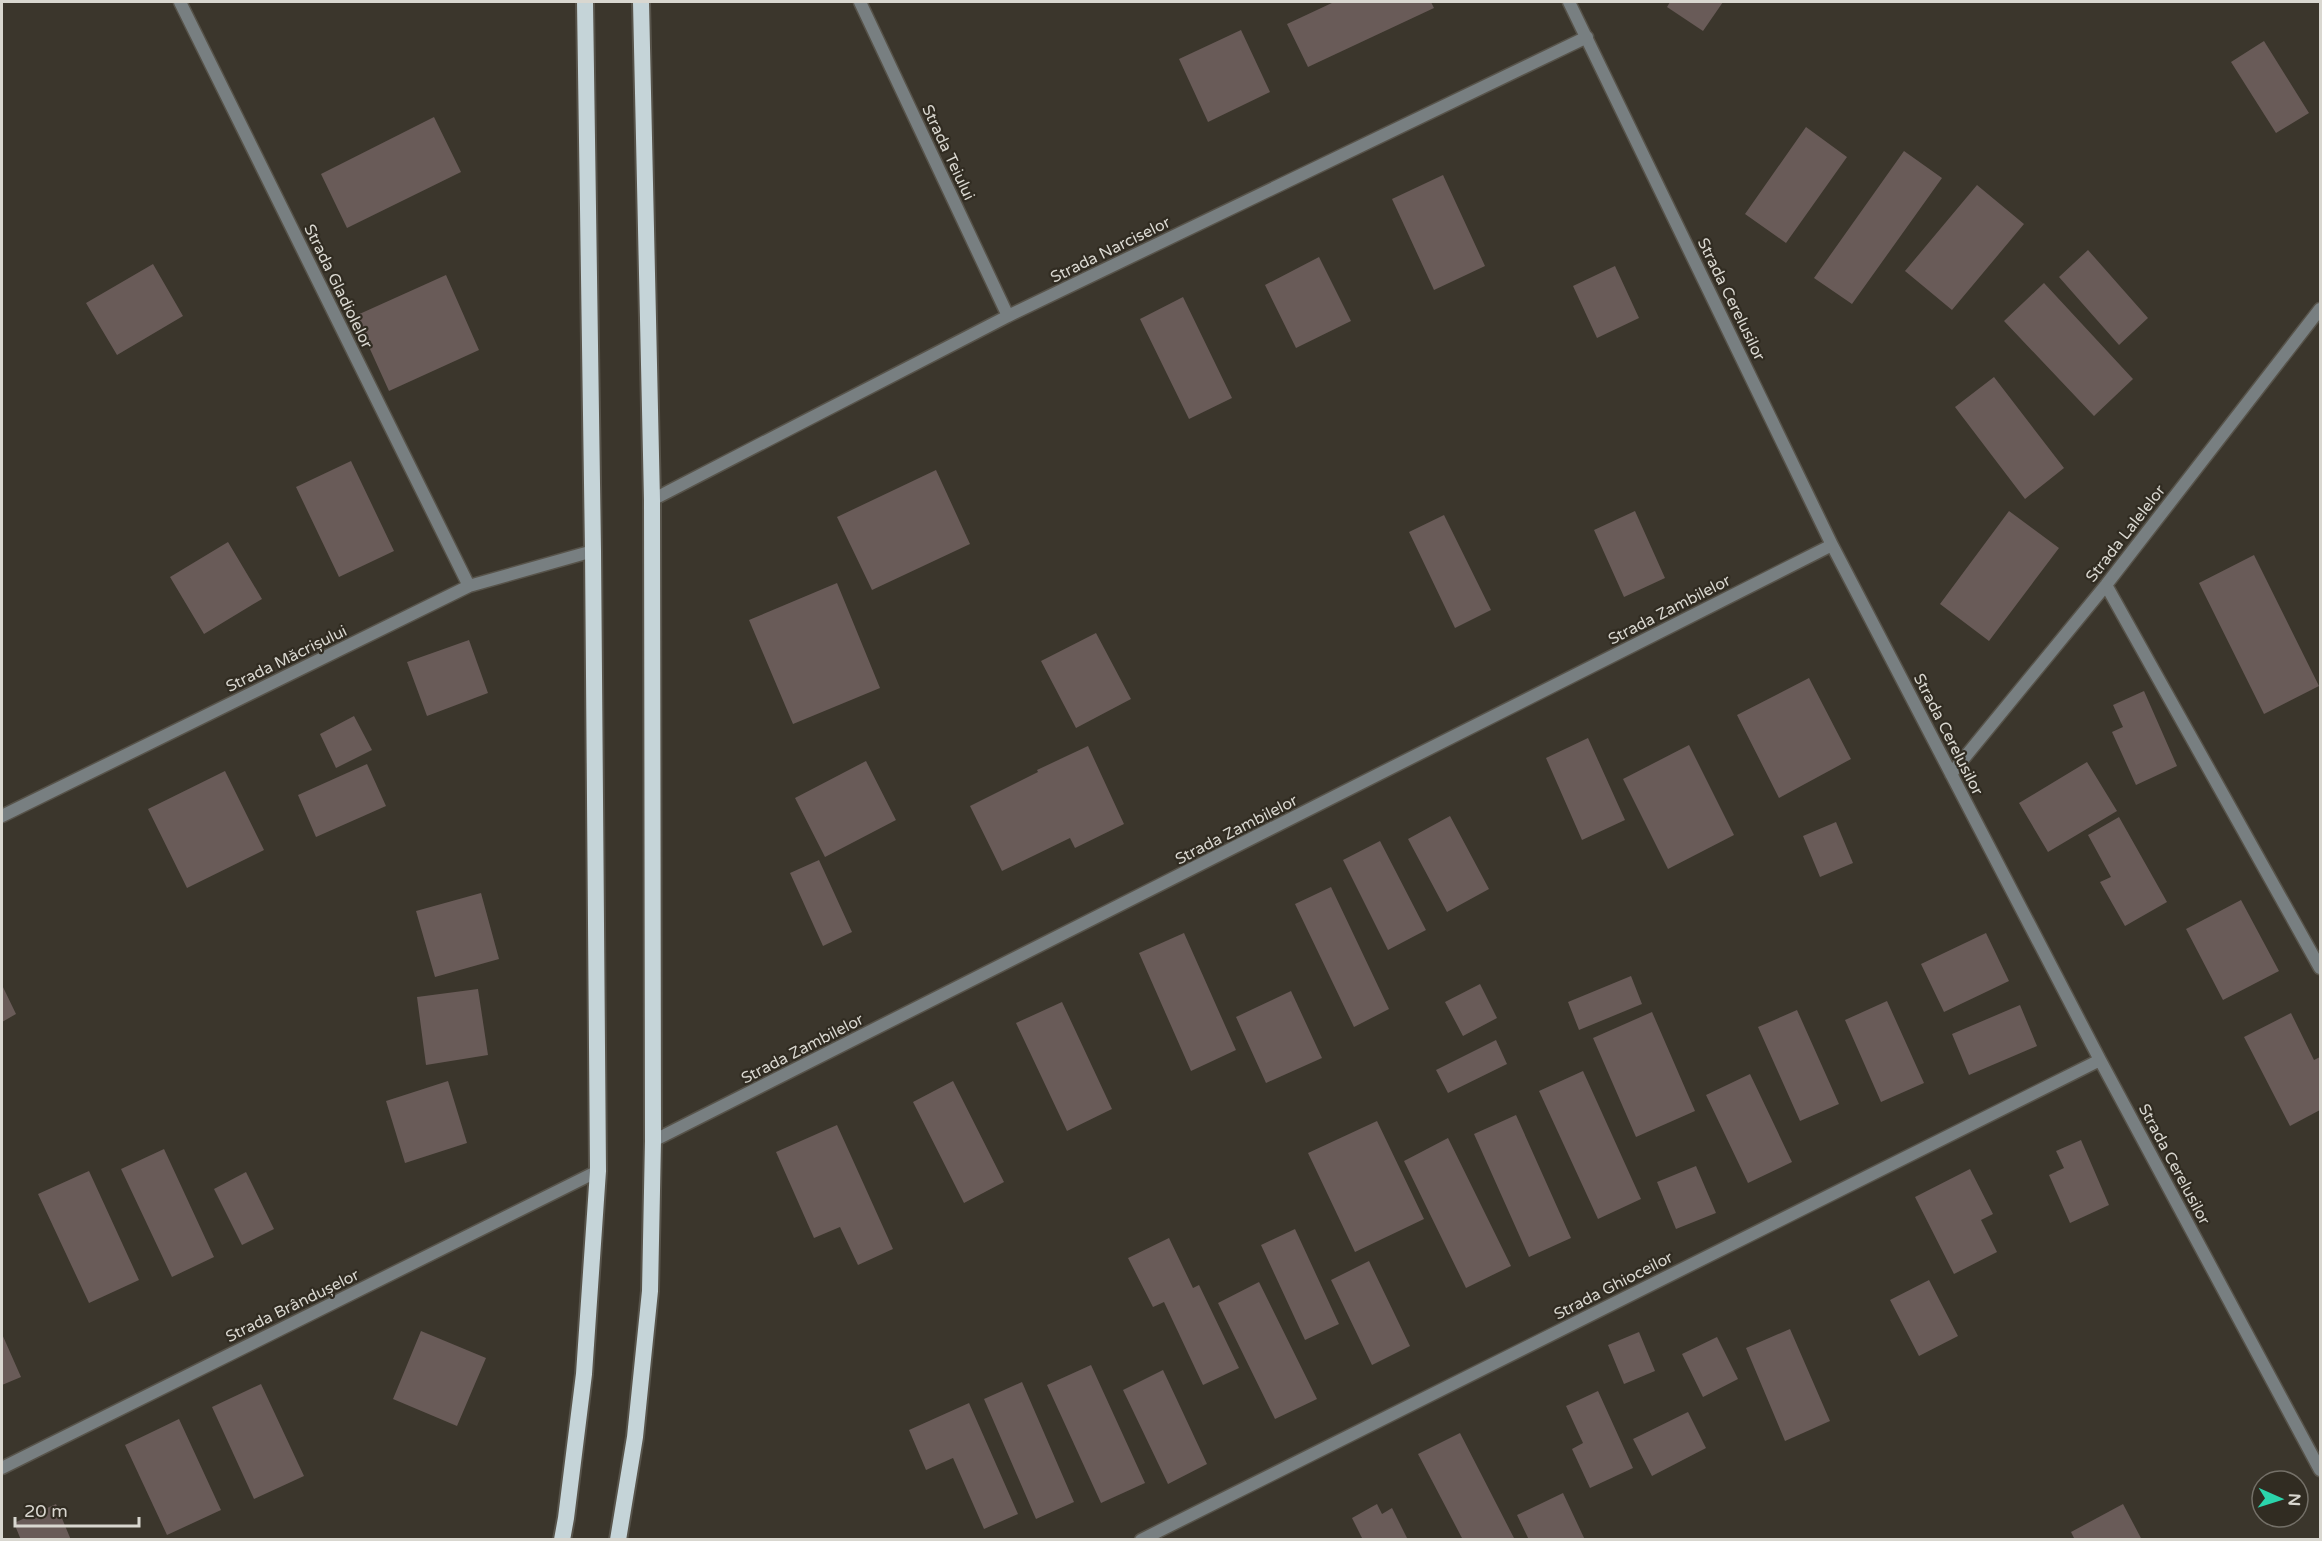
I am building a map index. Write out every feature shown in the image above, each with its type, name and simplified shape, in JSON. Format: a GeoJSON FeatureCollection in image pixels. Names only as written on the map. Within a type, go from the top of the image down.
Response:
{"type":"FeatureCollection","features":[{"type":"Feature","properties":{"kind":"highway"},"geometry":{"type":"LineString","coordinates":[[562,1539],[584,1374],[598,1171],[593,551],[585,2]]}},
{"type":"Feature","properties":{"kind":"highway"},"geometry":{"type":"LineString","coordinates":[[618,1539],[635,1437],[650,1291],[653,1141],[652,500],[641,2]]}},
{"type":"Feature","properties":{"kind":"street","name":"Strada Gladiolelor"},"geometry":{"type":"LineString","coordinates":[[180,2],[469,586]]}},
{"type":"Feature","properties":{"kind":"street","name":"Strada Teiului"},"geometry":{"type":"LineString","coordinates":[[860,2],[1008,316]]}},
{"type":"Feature","properties":{"kind":"street","name":"Strada Cerelusilor"},"geometry":{"type":"LineString","coordinates":[[1569,2],[1832,545],[2100,1060],[2320,1470]]}},
{"type":"Feature","properties":{"kind":"street","name":"Strada Narciselor"},"geometry":{"type":"LineString","coordinates":[[652,500],[1008,316],[1587,37]]}},
{"type":"Feature","properties":{"kind":"street","name":"Strada Lalelelor"},"geometry":{"type":"LineString","coordinates":[[1951,774],[2106,585],[2320,309]]}},
{"type":"Feature","properties":{"kind":"street","name":"Strada Zambilelor"},"geometry":{"type":"LineString","coordinates":[[653,1141],[1832,545]]}},
{"type":"Feature","properties":{"kind":"street","name":"Strada Măcrișului"},"geometry":{"type":"LineString","coordinates":[[2,816],[469,586],[593,551]]}},
{"type":"Feature","properties":{"kind":"street"},"geometry":{"type":"LineString","coordinates":[[2106,585],[2320,968]]}},
{"type":"Feature","properties":{"kind":"street","name":"Strada Ghioceilor"},"geometry":{"type":"LineString","coordinates":[[1142,1539],[2100,1060]]}},
{"type":"Feature","properties":{"kind":"street","name":"Strada Brândușelor"},"geometry":{"type":"LineString","coordinates":[[2,1468],[598,1171]]}},
{"type":"Feature","properties":{"kind":"building"},"geometry":{"type":"Polygon","coordinates":[[[1334,2],[1431,2],[1434,8],[1308,67],[1287,24],[1334,2]]]}},
{"type":"Feature","properties":{"kind":"building"},"geometry":{"type":"Polygon","coordinates":[[[1670,2],[1723,2],[1703,31],[1667,7],[1670,2]]]}},
{"type":"Feature","properties":{"kind":"building"},"geometry":{"type":"Polygon","coordinates":[[[1241,30],[1270,92],[1208,122],[1179,59],[1241,30]]]}},
{"type":"Feature","properties":{"kind":"building"},"geometry":{"type":"Polygon","coordinates":[[[2264,41],[2309,113],[2276,133],[2231,62],[2264,41]]]}},
{"type":"Feature","properties":{"kind":"building"},"geometry":{"type":"Polygon","coordinates":[[[434,117],[461,172],[347,228],[321,174],[434,117]]]}},
{"type":"Feature","properties":{"kind":"building"},"geometry":{"type":"Polygon","coordinates":[[[1806,127],[1847,157],[1786,243],[1745,214],[1806,127]]]}},
{"type":"Feature","properties":{"kind":"building"},"geometry":{"type":"Polygon","coordinates":[[[1904,151],[1942,178],[1852,304],[1814,278],[1904,151]]]}},
{"type":"Feature","properties":{"kind":"building"},"geometry":{"type":"Polygon","coordinates":[[[1443,175],[1485,266],[1434,290],[1392,199],[1443,175]]]}},
{"type":"Feature","properties":{"kind":"building"},"geometry":{"type":"Polygon","coordinates":[[[1977,185],[2024,224],[1952,310],[1905,271],[1977,185]]]}},
{"type":"Feature","properties":{"kind":"building"},"geometry":{"type":"Polygon","coordinates":[[[2088,250],[2148,318],[2119,345],[2059,277],[2088,250]]]}},
{"type":"Feature","properties":{"kind":"building"},"geometry":{"type":"Polygon","coordinates":[[[1319,257],[1351,321],[1296,348],[1265,285],[1319,257]]]}},
{"type":"Feature","properties":{"kind":"building"},"geometry":{"type":"Polygon","coordinates":[[[153,264],[183,316],[117,355],[86,303],[153,264]]]}},
{"type":"Feature","properties":{"kind":"building"},"geometry":{"type":"Polygon","coordinates":[[[1615,266],[1639,318],[1597,338],[1573,286],[1615,266]]]}},
{"type":"Feature","properties":{"kind":"building"},"geometry":{"type":"Polygon","coordinates":[[[446,275],[479,350],[389,391],[355,316],[446,275]]]}},
{"type":"Feature","properties":{"kind":"building"},"geometry":{"type":"Polygon","coordinates":[[[2044,283],[2133,379],[2094,416],[2004,321],[2044,283]]]}},
{"type":"Feature","properties":{"kind":"building"},"geometry":{"type":"Polygon","coordinates":[[[1183,297],[1232,398],[1189,419],[1140,319],[1183,297]]]}},
{"type":"Feature","properties":{"kind":"building"},"geometry":{"type":"Polygon","coordinates":[[[1994,377],[2064,468],[2025,499],[1955,407],[1994,377]]]}},
{"type":"Feature","properties":{"kind":"building"},"geometry":{"type":"Polygon","coordinates":[[[351,461],[394,551],[339,577],[296,487],[351,461]]]}},
{"type":"Feature","properties":{"kind":"building"},"geometry":{"type":"Polygon","coordinates":[[[936,470],[970,544],[872,590],[837,517],[936,470]]]}},
{"type":"Feature","properties":{"kind":"building"},"geometry":{"type":"Polygon","coordinates":[[[1635,511],[1665,578],[1624,597],[1594,530],[1635,511]]]}},
{"type":"Feature","properties":{"kind":"building"},"geometry":{"type":"Polygon","coordinates":[[[2009,511],[2059,548],[1989,641],[1940,604],[2009,511]]]}},
{"type":"Feature","properties":{"kind":"building"},"geometry":{"type":"Polygon","coordinates":[[[1444,515],[1491,610],[1455,628],[1409,532],[1444,515]]]}},
{"type":"Feature","properties":{"kind":"building"},"geometry":{"type":"Polygon","coordinates":[[[228,542],[262,599],[204,634],[170,577],[228,542]]]}},
{"type":"Feature","properties":{"kind":"building"},"geometry":{"type":"Polygon","coordinates":[[[2254,555],[2319,686],[2264,714],[2199,583],[2254,555]]]}},
{"type":"Feature","properties":{"kind":"building"},"geometry":{"type":"Polygon","coordinates":[[[837,583],[880,688],[793,724],[749,620],[837,583]]]}},
{"type":"Feature","properties":{"kind":"building"},"geometry":{"type":"Polygon","coordinates":[[[1096,633],[1131,699],[1076,728],[1041,661],[1096,633]]]}},
{"type":"Feature","properties":{"kind":"building"},"geometry":{"type":"Polygon","coordinates":[[[469,640],[488,693],[427,716],[407,662],[469,640]]]}},
{"type":"Feature","properties":{"kind":"building"},"geometry":{"type":"Polygon","coordinates":[[[1809,678],[1851,759],[1779,798],[1737,715],[1809,678]]]}},
{"type":"Feature","properties":{"kind":"building"},"geometry":{"type":"Polygon","coordinates":[[[2144,691],[2177,766],[2136,785],[2112,732],[2123,727],[2113,705],[2144,691]]]}},
{"type":"Feature","properties":{"kind":"building"},"geometry":{"type":"Polygon","coordinates":[[[354,716],[372,750],[336,768],[320,734],[354,716]]]}},
{"type":"Feature","properties":{"kind":"building"},"geometry":{"type":"Polygon","coordinates":[[[1588,738],[1625,820],[1582,840],[1546,758],[1588,738]]]}},
{"type":"Feature","properties":{"kind":"building"},"geometry":{"type":"Polygon","coordinates":[[[1689,745],[1734,835],[1668,869],[1623,779],[1689,745]]]}},
{"type":"Feature","properties":{"kind":"building"},"geometry":{"type":"Polygon","coordinates":[[[1088,746],[1124,824],[1075,848],[1070,838],[1002,871],[970,806],[1088,746]]]}},
{"type":"Feature","properties":{"kind":"building"},"geometry":{"type":"Polygon","coordinates":[[[866,761],[896,820],[825,857],[795,798],[866,761]]]}},
{"type":"Feature","properties":{"kind":"building"},"geometry":{"type":"Polygon","coordinates":[[[2087,762],[2117,811],[2048,852],[2019,803],[2087,762]]]}},
{"type":"Feature","properties":{"kind":"building"},"geometry":{"type":"Polygon","coordinates":[[[367,764],[386,806],[316,837],[298,795],[367,764]]]}},
{"type":"Feature","properties":{"kind":"building"},"geometry":{"type":"Polygon","coordinates":[[[225,771],[264,850],[187,888],[148,809],[225,771]]]}},
{"type":"Feature","properties":{"kind":"building"},"geometry":{"type":"Polygon","coordinates":[[[1450,816],[1489,889],[1447,912],[1408,839],[1450,816]]]}},
{"type":"Feature","properties":{"kind":"building"},"geometry":{"type":"Polygon","coordinates":[[[2119,817],[2167,902],[2125,926],[2100,882],[2111,877],[2088,835],[2119,817]]]}},
{"type":"Feature","properties":{"kind":"building"},"geometry":{"type":"Polygon","coordinates":[[[1836,822],[1853,863],[1820,877],[1803,836],[1836,822]]]}},
{"type":"Feature","properties":{"kind":"building"},"geometry":{"type":"Polygon","coordinates":[[[1380,841],[1426,930],[1388,950],[1343,860],[1380,841]]]}},
{"type":"Feature","properties":{"kind":"building"},"geometry":{"type":"Polygon","coordinates":[[[819,860],[852,932],[823,946],[790,873],[819,860]]]}},
{"type":"Feature","properties":{"kind":"building"},"geometry":{"type":"Polygon","coordinates":[[[1331,887],[1389,1009],[1354,1027],[1295,904],[1331,887]]]}},
{"type":"Feature","properties":{"kind":"building"},"geometry":{"type":"Polygon","coordinates":[[[481,893],[499,959],[435,977],[416,911],[481,893]]]}},
{"type":"Feature","properties":{"kind":"building"},"geometry":{"type":"Polygon","coordinates":[[[2241,900],[2279,971],[2223,1000],[2186,929],[2241,900]]]}},
{"type":"Feature","properties":{"kind":"building"},"geometry":{"type":"Polygon","coordinates":[[[1184,933],[1236,1050],[1191,1071],[1139,953],[1184,933]]]}},
{"type":"Feature","properties":{"kind":"building"},"geometry":{"type":"Polygon","coordinates":[[[1986,933],[2009,981],[1944,1012],[1921,964],[1986,933]]]}},
{"type":"Feature","properties":{"kind":"building"},"geometry":{"type":"Polygon","coordinates":[[[1631,976],[1642,1004],[1579,1030],[1568,1002],[1631,976]]]}},
{"type":"Feature","properties":{"kind":"building"},"geometry":{"type":"Polygon","coordinates":[[[1480,984],[1497,1018],[1463,1036],[1445,1002],[1480,984]]]}},
{"type":"Feature","properties":{"kind":"building"},"geometry":{"type":"Polygon","coordinates":[[[2,985],[16,1014],[2,1022],[2,985]]]}},
{"type":"Feature","properties":{"kind":"building"},"geometry":{"type":"Polygon","coordinates":[[[478,989],[488,1055],[426,1065],[417,997],[478,989]]]}},
{"type":"Feature","properties":{"kind":"building"},"geometry":{"type":"Polygon","coordinates":[[[1291,991],[1322,1058],[1266,1083],[1236,1017],[1291,991]]]}},
{"type":"Feature","properties":{"kind":"building"},"geometry":{"type":"Polygon","coordinates":[[[1887,1001],[1924,1083],[1881,1102],[1845,1020],[1887,1001]]]}},
{"type":"Feature","properties":{"kind":"building"},"geometry":{"type":"Polygon","coordinates":[[[1062,1002],[1112,1109],[1067,1131],[1016,1023],[1062,1002]]]}},
{"type":"Feature","properties":{"kind":"building"},"geometry":{"type":"Polygon","coordinates":[[[2020,1005],[2037,1046],[1969,1075],[1952,1034],[2020,1005]]]}},
{"type":"Feature","properties":{"kind":"building"},"geometry":{"type":"Polygon","coordinates":[[[1797,1010],[1839,1104],[1800,1121],[1758,1027],[1797,1010]]]}},
{"type":"Feature","properties":{"kind":"building"},"geometry":{"type":"Polygon","coordinates":[[[1652,1012],[1695,1111],[1636,1137],[1593,1038],[1652,1012]]]}},
{"type":"Feature","properties":{"kind":"building"},"geometry":{"type":"Polygon","coordinates":[[[2291,1013],[2314,1060],[2320,1057],[2320,1110],[2290,1126],[2244,1037],[2291,1013]]]}},
{"type":"Feature","properties":{"kind":"building"},"geometry":{"type":"Polygon","coordinates":[[[1496,1040],[1507,1064],[1448,1093],[1436,1070],[1496,1040]]]}},
{"type":"Feature","properties":{"kind":"building"},"geometry":{"type":"Polygon","coordinates":[[[1583,1071],[1641,1199],[1598,1219],[1539,1091],[1583,1071]]]}},
{"type":"Feature","properties":{"kind":"building"},"geometry":{"type":"Polygon","coordinates":[[[1750,1074],[1792,1162],[1748,1183],[1706,1095],[1750,1074]]]}},
{"type":"Feature","properties":{"kind":"building"},"geometry":{"type":"Polygon","coordinates":[[[448,1081],[467,1143],[405,1163],[386,1101],[448,1081]]]}},
{"type":"Feature","properties":{"kind":"building"},"geometry":{"type":"Polygon","coordinates":[[[953,1081],[1004,1182],[964,1203],[913,1102],[953,1081]]]}},
{"type":"Feature","properties":{"kind":"building"},"geometry":{"type":"Polygon","coordinates":[[[1516,1115],[1571,1238],[1529,1257],[1474,1134],[1516,1115]]]}},
{"type":"Feature","properties":{"kind":"building"},"geometry":{"type":"Polygon","coordinates":[[[1377,1121],[1424,1219],[1355,1252],[1308,1153],[1377,1121]]]}},
{"type":"Feature","properties":{"kind":"building"},"geometry":{"type":"Polygon","coordinates":[[[837,1125],[893,1249],[858,1265],[840,1227],[814,1238],[776,1152],[837,1125]]]}},
{"type":"Feature","properties":{"kind":"building"},"geometry":{"type":"Polygon","coordinates":[[[1448,1138],[1511,1266],[1466,1288],[1404,1161],[1448,1138]]]}},
{"type":"Feature","properties":{"kind":"building"},"geometry":{"type":"Polygon","coordinates":[[[2081,1140],[2109,1205],[2070,1223],[2049,1175],[2064,1168],[2056,1151],[2081,1140]]]}},
{"type":"Feature","properties":{"kind":"building"},"geometry":{"type":"Polygon","coordinates":[[[164,1149],[214,1257],[172,1277],[121,1169],[164,1149]]]}},
{"type":"Feature","properties":{"kind":"building"},"geometry":{"type":"Polygon","coordinates":[[[1696,1166],[1716,1213],[1676,1229],[1657,1182],[1696,1166]]]}},
{"type":"Feature","properties":{"kind":"building"},"geometry":{"type":"Polygon","coordinates":[[[1970,1169],[1993,1214],[1981,1220],[1997,1252],[1954,1274],[1915,1197],[1970,1169]]]}},
{"type":"Feature","properties":{"kind":"building"},"geometry":{"type":"Polygon","coordinates":[[[89,1171],[139,1280],[89,1303],[38,1194],[89,1171]]]}},
{"type":"Feature","properties":{"kind":"building"},"geometry":{"type":"Polygon","coordinates":[[[246,1172],[274,1229],[242,1245],[214,1189],[246,1172]]]}},
{"type":"Feature","properties":{"kind":"building"},"geometry":{"type":"Polygon","coordinates":[[[1295,1229],[1339,1324],[1305,1340],[1261,1245],[1295,1229]]]}},
{"type":"Feature","properties":{"kind":"building"},"geometry":{"type":"Polygon","coordinates":[[[1169,1238],[1193,1288],[1199,1285],[1239,1368],[1203,1385],[1164,1302],[1153,1307],[1128,1258],[1169,1238]]]}},
{"type":"Feature","properties":{"kind":"building"},"geometry":{"type":"Polygon","coordinates":[[[1369,1261],[1410,1346],[1372,1365],[1331,1280],[1369,1261]]]}},
{"type":"Feature","properties":{"kind":"building"},"geometry":{"type":"Polygon","coordinates":[[[1929,1280],[1958,1336],[1919,1356],[1890,1300],[1929,1280]]]}},
{"type":"Feature","properties":{"kind":"building"},"geometry":{"type":"Polygon","coordinates":[[[1259,1282],[1317,1399],[1275,1419],[1218,1303],[1259,1282]]]}},
{"type":"Feature","properties":{"kind":"building"},"geometry":{"type":"Polygon","coordinates":[[[1790,1329],[1830,1421],[1785,1441],[1746,1348],[1790,1329]]]}},
{"type":"Feature","properties":{"kind":"building"},"geometry":{"type":"Polygon","coordinates":[[[421,1331],[486,1358],[457,1426],[393,1399],[421,1331]]]}},
{"type":"Feature","properties":{"kind":"building"},"geometry":{"type":"Polygon","coordinates":[[[1639,1332],[1655,1371],[1624,1384],[1608,1345],[1639,1332]]]}},
{"type":"Feature","properties":{"kind":"building"},"geometry":{"type":"Polygon","coordinates":[[[2,1334],[21,1377],[2,1385],[2,1334]]]}},
{"type":"Feature","properties":{"kind":"building"},"geometry":{"type":"Polygon","coordinates":[[[1717,1337],[1738,1379],[1703,1397],[1682,1354],[1717,1337]]]}},
{"type":"Feature","properties":{"kind":"building"},"geometry":{"type":"Polygon","coordinates":[[[1091,1365],[1145,1483],[1101,1503],[1047,1385],[1091,1365]]]}},
{"type":"Feature","properties":{"kind":"building"},"geometry":{"type":"Polygon","coordinates":[[[1163,1370],[1207,1464],[1168,1484],[1123,1390],[1163,1370]]]}},
{"type":"Feature","properties":{"kind":"building"},"geometry":{"type":"Polygon","coordinates":[[[1022,1382],[1074,1502],[1036,1519],[984,1399],[1022,1382]]]}},
{"type":"Feature","properties":{"kind":"building"},"geometry":{"type":"Polygon","coordinates":[[[261,1384],[304,1476],[254,1499],[212,1407],[261,1384]]]}},
{"type":"Feature","properties":{"kind":"building"},"geometry":{"type":"Polygon","coordinates":[[[1598,1391],[1633,1468],[1590,1488],[1572,1449],[1583,1443],[1566,1406],[1598,1391]]]}},
{"type":"Feature","properties":{"kind":"building"},"geometry":{"type":"Polygon","coordinates":[[[969,1403],[1018,1514],[984,1529],[953,1458],[926,1470],[909,1430],[969,1403]]]}},
{"type":"Feature","properties":{"kind":"building"},"geometry":{"type":"Polygon","coordinates":[[[1688,1412],[1706,1448],[1652,1476],[1633,1439],[1688,1412]]]}},
{"type":"Feature","properties":{"kind":"building"},"geometry":{"type":"Polygon","coordinates":[[[179,1419],[221,1510],[167,1535],[125,1445],[179,1419]]]}},
{"type":"Feature","properties":{"kind":"building"},"geometry":{"type":"Polygon","coordinates":[[[1460,1433],[1515,1540],[1463,1540],[1418,1454],[1460,1433]]]}},
{"type":"Feature","properties":{"kind":"building"},"geometry":{"type":"Polygon","coordinates":[[[1563,1493],[1585,1540],[1529,1540],[1517,1515],[1563,1493]]]}},
{"type":"Feature","properties":{"kind":"building"},"geometry":{"type":"Polygon","coordinates":[[[56,1504],[71,1540],[21,1540],[14,1523],[56,1504]]]}},
{"type":"Feature","properties":{"kind":"building"},"geometry":{"type":"Polygon","coordinates":[[[1377,1504],[1382,1514],[1392,1508],[1408,1540],[1363,1540],[1352,1518],[1377,1504]]]}},
{"type":"Feature","properties":{"kind":"building"},"geometry":{"type":"Polygon","coordinates":[[[2123,1504],[2142,1540],[2075,1540],[2071,1532],[2123,1504]]]}}]}
